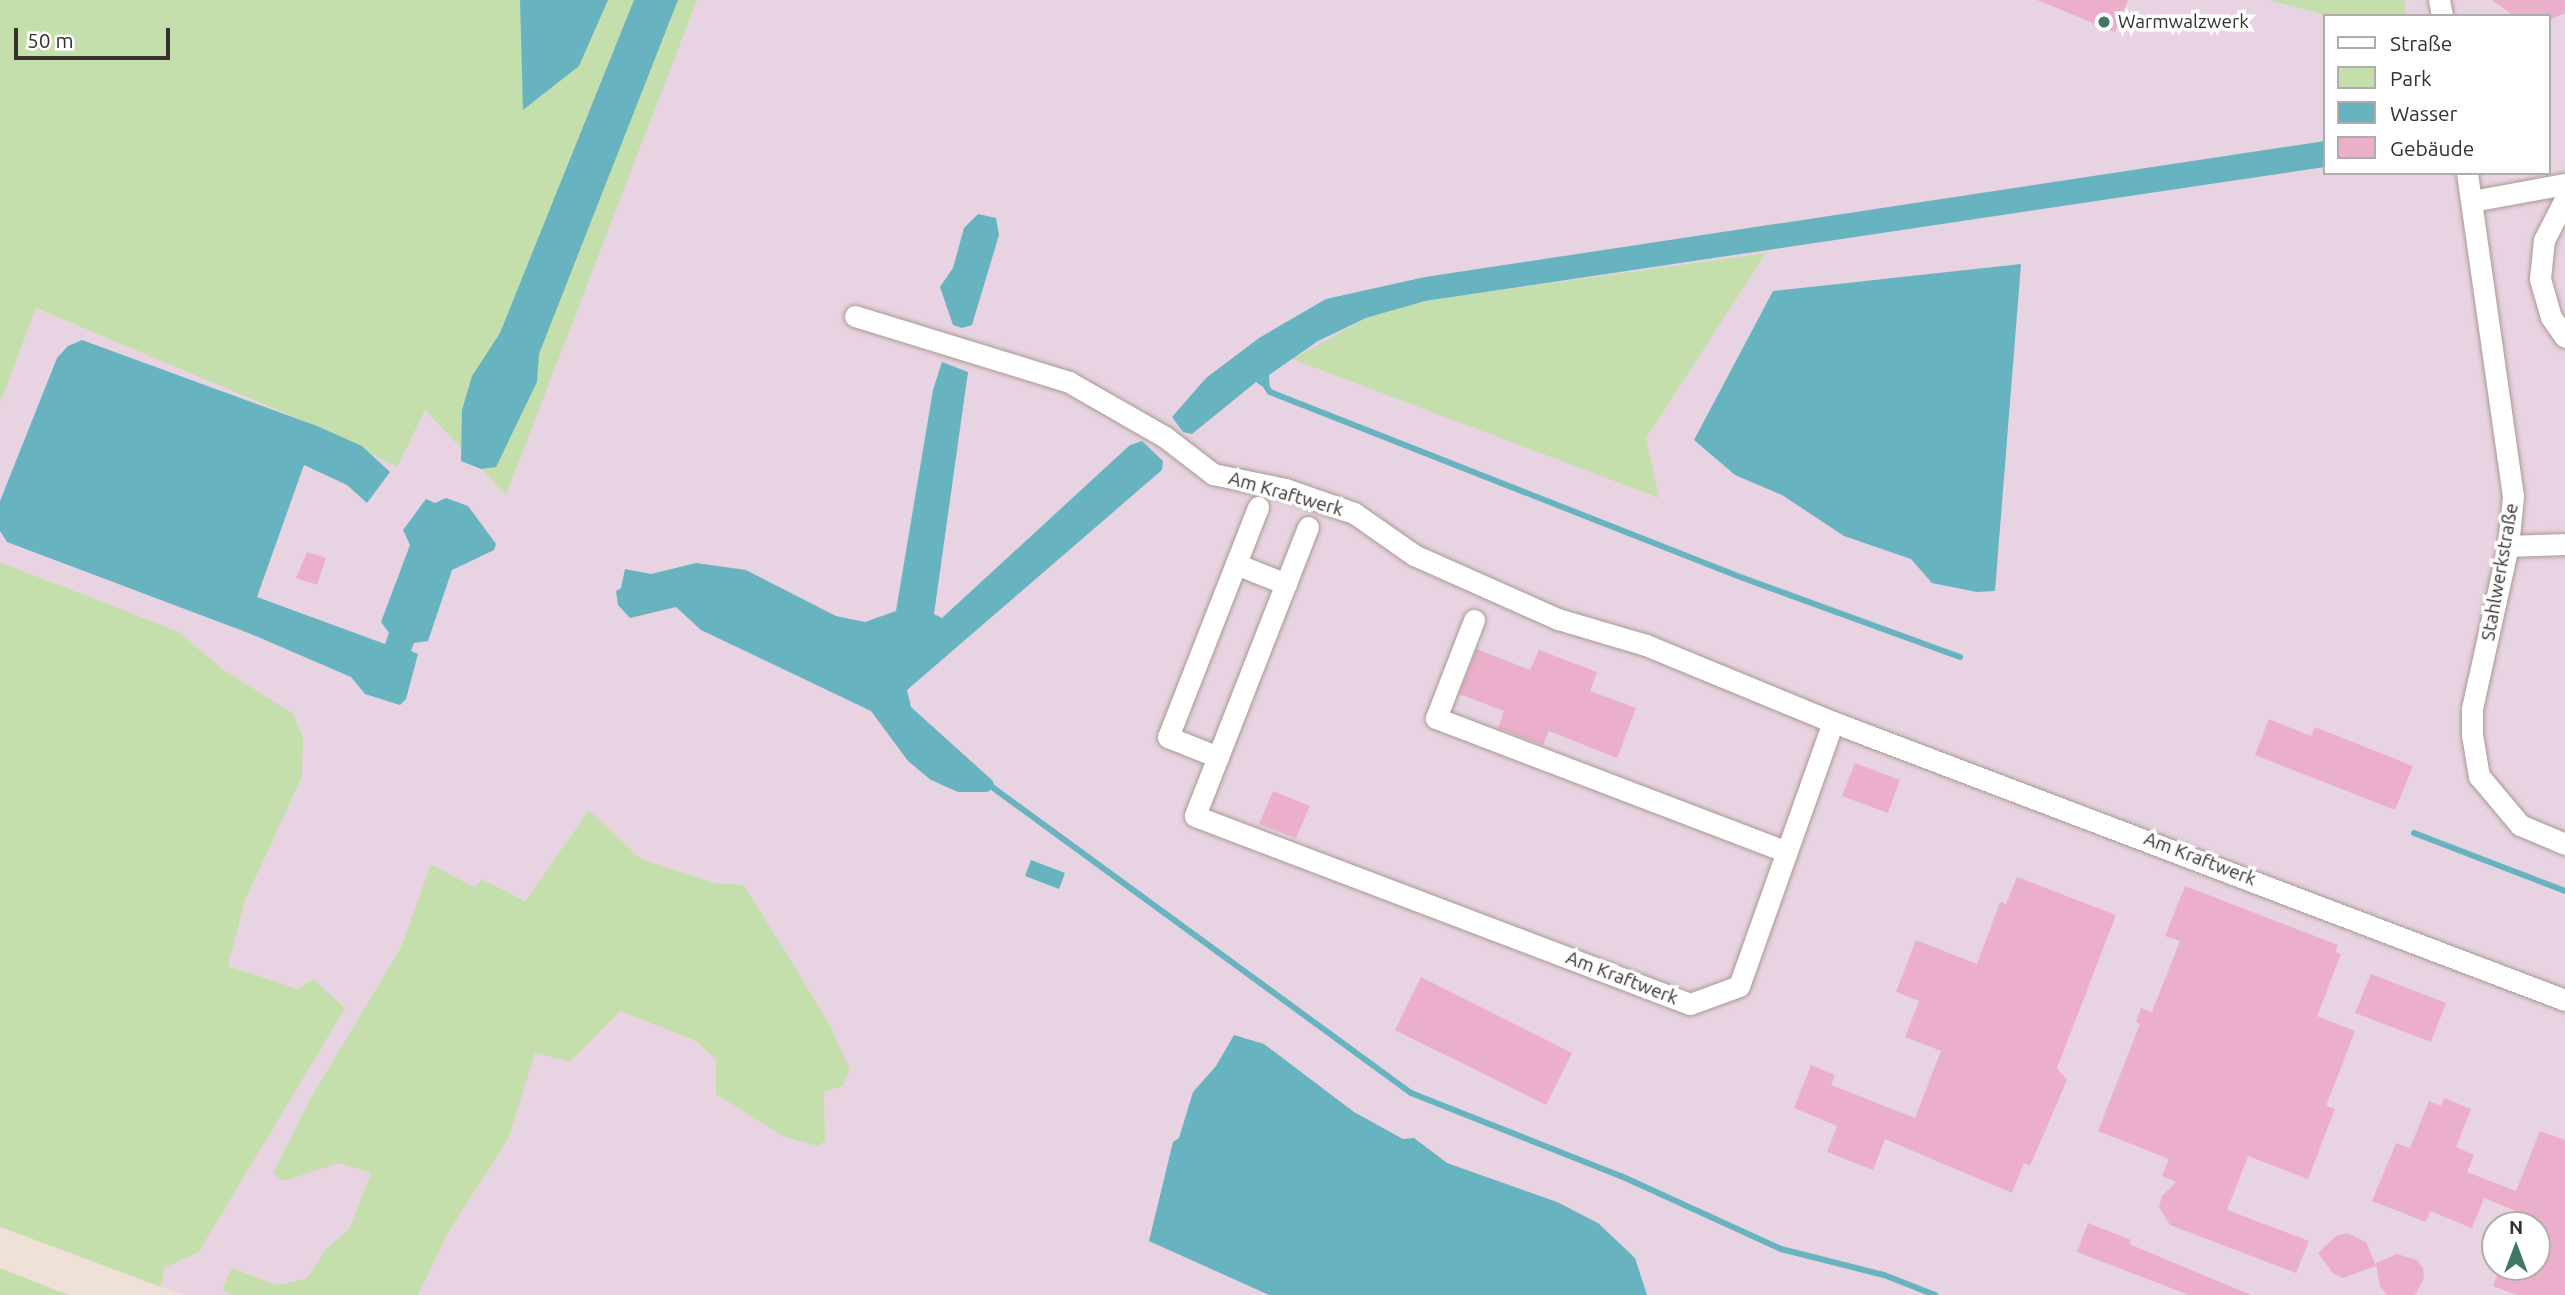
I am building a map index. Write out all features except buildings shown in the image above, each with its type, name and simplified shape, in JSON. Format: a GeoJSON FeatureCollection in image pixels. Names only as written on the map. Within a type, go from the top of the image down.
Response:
{"type":"FeatureCollection","features":[{"type":"Feature","properties":{"kind":"street","name":"Stahlwerkstraße"},"geometry":{"type":"LineString","coordinates":[[2467,175],[2513,496],[2508,546],[2472,709],[2472,736],[2479,776],[2521,825],[2565,844]]}},
{"type":"Feature","properties":{"kind":"street"},"geometry":{"type":"LineString","coordinates":[[2472,201],[2565,184]]}},
{"type":"Feature","properties":{"kind":"street"},"geometry":{"type":"LineString","coordinates":[[2565,199],[2544,240],[2540,279],[2551,317],[2565,337]]}},
{"type":"Feature","properties":{"kind":"street","name":"Am Kraftwerk"},"geometry":{"type":"LineString","coordinates":[[855,316],[1069,382],[1165,437],[1213,474],[1285,489],[1354,513],[1414,555],[1558,619],[1646,645],[1833,722],[2565,1000]]}},
{"type":"Feature","properties":{"kind":"street"},"geometry":{"type":"LineString","coordinates":[[1258,507],[1168,737],[1218,757],[1308,527]]}},
{"type":"Feature","properties":{"kind":"street"},"geometry":{"type":"LineString","coordinates":[[2508,546],[2565,544]]}},
{"type":"Feature","properties":{"kind":"street"},"geometry":{"type":"LineString","coordinates":[[1236,564],[1286,584]]}},
{"type":"Feature","properties":{"kind":"street"},"geometry":{"type":"LineString","coordinates":[[1474,620],[1436,718],[1785,850]]}},
{"type":"Feature","properties":{"kind":"street","name":"Am Kraftwerk"},"geometry":{"type":"LineString","coordinates":[[1218,757],[1195,816],[1689,1004],[1739,986],[1785,850],[1833,722]]}},
{"type":"Feature","properties":{"kind":"shaded area"},"geometry":{"type":"Polygon","coordinates":[[[0,0],[2565,0],[2565,1295],[418,1295],[448,1233],[509,1137],[535,1052],[570,1062],[620,1011],[696,1041],[825,1141],[824,1092],[744,885],[715,883],[641,859],[589,810],[525,901],[483,879],[475,889],[431,865],[401,947],[308,1103],[283,1180],[339,1163],[371,1173],[350,1228],[326,1249],[307,1278],[277,1285],[233,1268],[222,1288],[231,1295],[185,1295],[161,1287],[164,1268],[198,1253],[298,989],[228,966],[245,900],[302,777],[224,670],[177,631],[0,562],[0,403],[36,308],[313,425],[397,466],[427,404],[0,0]]]}},
{"type":"Feature","properties":{"kind":"green space"},"geometry":{"type":"Polygon","coordinates":[[[0,0],[697,0],[506,495],[425,410],[397,467],[313,425],[36,308],[0,403],[0,0]]]}},
{"type":"Feature","properties":{"kind":"green space"},"geometry":{"type":"Polygon","coordinates":[[[2269,0],[2404,0],[2406,14],[2324,14],[2269,0]]]}},
{"type":"Feature","properties":{"kind":"green space"},"geometry":{"type":"Polygon","coordinates":[[[1766,253],[1646,438],[1659,498],[1292,359],[1366,318],[1425,301],[1766,253]]]}},
{"type":"Feature","properties":{"kind":"green space"},"geometry":{"type":"Polygon","coordinates":[[[0,562],[177,631],[224,670],[293,714],[303,737],[302,777],[245,900],[228,966],[298,989],[313,979],[345,1008],[198,1253],[164,1268],[161,1287],[0,1227],[0,562]]]}},
{"type":"Feature","properties":{"kind":"green space"},"geometry":{"type":"Polygon","coordinates":[[[589,810],[641,859],[715,883],[744,885],[827,1020],[850,1069],[843,1086],[824,1092],[825,1141],[818,1146],[782,1136],[716,1094],[716,1060],[696,1041],[620,1011],[570,1062],[535,1053],[509,1137],[448,1233],[418,1295],[231,1295],[222,1289],[232,1268],[277,1285],[307,1278],[326,1249],[350,1228],[371,1173],[339,1163],[283,1181],[273,1173],[308,1103],[401,947],[431,864],[475,888],[482,879],[525,901],[589,810]]]}},
{"type":"Feature","properties":{"kind":"green space"},"geometry":{"type":"Polygon","coordinates":[[[0,1268],[69,1295],[0,1295],[0,1268]]]}},
{"type":"Feature","properties":{"kind":"water"},"geometry":{"type":"Polygon","coordinates":[[[520,0],[608,0],[579,66],[523,110],[520,0]]]}},
{"type":"Feature","properties":{"kind":"water"},"geometry":{"type":"Polygon","coordinates":[[[634,0],[678,0],[539,354],[537,382],[496,467],[481,469],[461,461],[462,410],[472,376],[500,333],[634,0]]]}},
{"type":"Feature","properties":{"kind":"water"},"geometry":{"type":"Polygon","coordinates":[[[2324,141],[2324,167],[1425,301],[1366,318],[1318,341],[1269,375],[1270,392],[1256,382],[1192,434],[1183,432],[1172,417],[1206,378],[1259,338],[1326,299],[1425,277],[2324,141]]]}},
{"type":"Feature","properties":{"kind":"water"},"geometry":{"type":"Polygon","coordinates":[[[978,214],[996,218],[999,235],[972,325],[962,328],[953,325],[940,287],[953,268],[964,228],[978,214]]]}},
{"type":"Feature","properties":{"kind":"water"},"geometry":{"type":"Polygon","coordinates":[[[2021,264],[1995,591],[1977,592],[1932,583],[1911,559],[1844,536],[1782,495],[1735,475],[1694,440],[1773,291],[2021,264]]]}},
{"type":"Feature","properties":{"kind":"water"},"geometry":{"type":"Polygon","coordinates":[[[82,340],[317,426],[362,446],[390,472],[367,503],[347,485],[304,465],[257,597],[385,644],[389,633],[381,622],[410,545],[403,530],[426,499],[435,503],[446,498],[468,506],[496,544],[494,550],[452,570],[428,641],[414,643],[411,651],[418,654],[406,699],[400,705],[365,694],[351,677],[251,634],[7,542],[0,531],[0,501],[57,358],[68,346],[82,340]]]}},
{"type":"Feature","properties":{"kind":"water"},"geometry":{"type":"Polygon","coordinates":[[[942,362],[968,372],[934,614],[942,618],[1130,445],[1142,441],[1163,461],[1162,470],[907,690],[911,707],[993,781],[994,788],[987,792],[958,792],[931,780],[908,761],[871,711],[701,630],[676,607],[630,618],[618,605],[616,591],[621,588],[625,569],[651,574],[696,563],[746,570],[836,616],[865,622],[896,611],[933,390],[942,362]]]}},
{"type":"Feature","properties":{"kind":"water"},"geometry":{"type":"Polygon","coordinates":[[[1031,860],[1065,873],[1059,889],[1025,876],[1031,860]]]}},
{"type":"Feature","properties":{"kind":"water"},"geometry":{"type":"Polygon","coordinates":[[[1234,1035],[1264,1044],[1354,1112],[1403,1139],[1414,1138],[1447,1163],[1557,1202],[1598,1223],[1635,1258],[1647,1295],[1269,1295],[1149,1241],[1173,1142],[1179,1138],[1193,1092],[1216,1066],[1234,1035]]]}},
{"type":"Feature","properties":{"kind":"waterway"},"geometry":{"type":"LineString","coordinates":[[1266,386],[1270,392],[1743,578],[1960,657]]}},
{"type":"Feature","properties":{"kind":"waterway"},"geometry":{"type":"LineString","coordinates":[[988,784],[1411,1093],[1621,1176],[1781,1249],[1884,1275],[1935,1295]]}},
{"type":"Feature","properties":{"kind":"waterway"},"geometry":{"type":"LineString","coordinates":[[2414,833],[2565,891]]}},
{"type":"Feature","properties":{"kind":"place","name":"Warmwalzwerk"},"geometry":{"type":"Point","coordinates":[2104,22]}}]}
